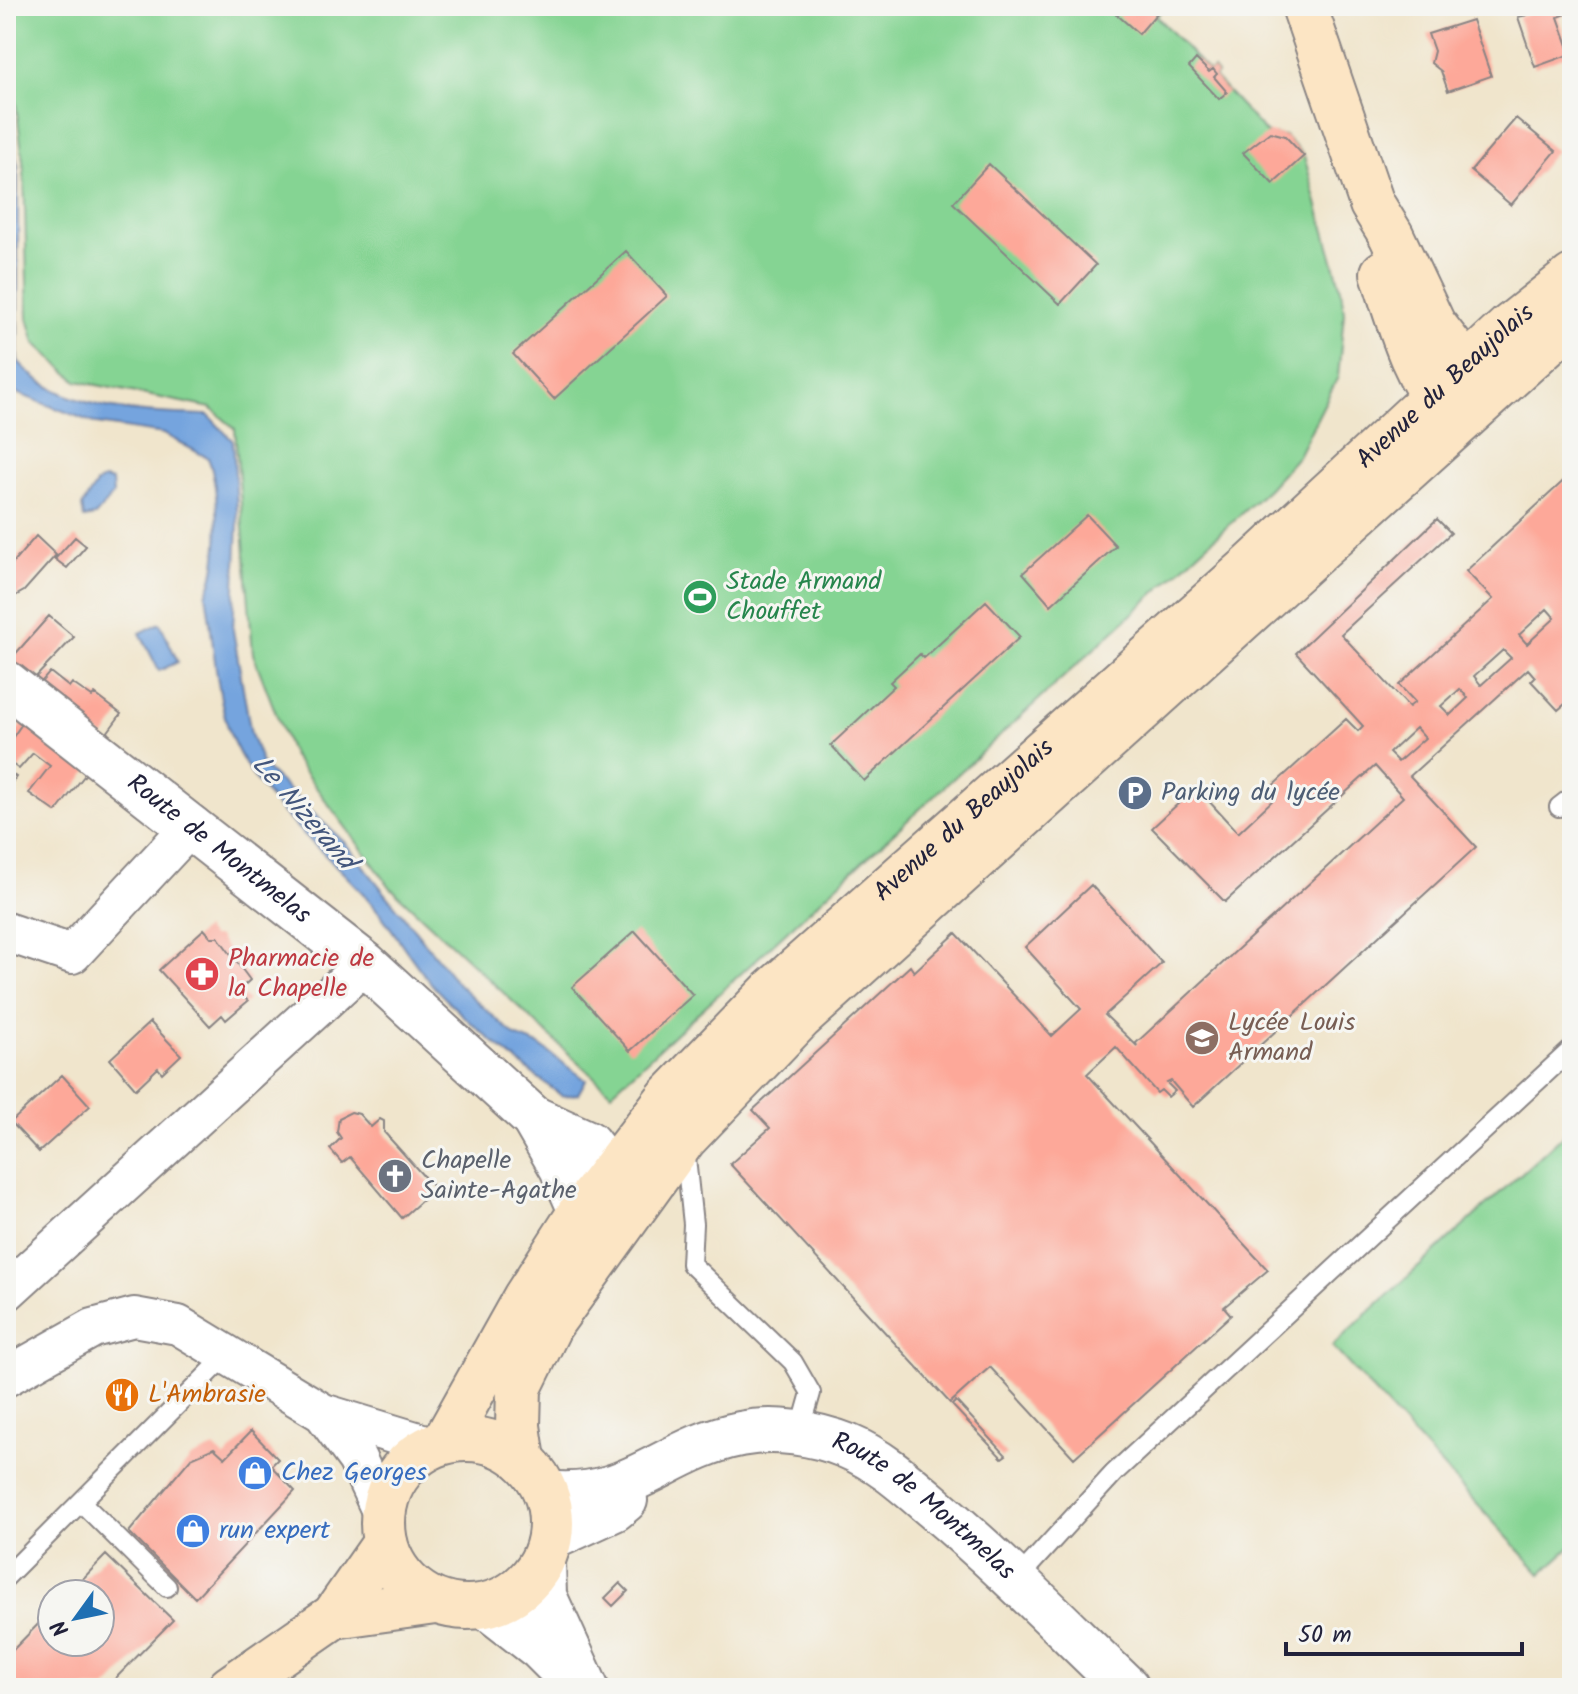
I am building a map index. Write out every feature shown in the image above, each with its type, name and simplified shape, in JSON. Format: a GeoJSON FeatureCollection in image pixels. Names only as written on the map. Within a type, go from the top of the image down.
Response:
{"type":"FeatureCollection","features":[{"type":"Feature","properties":{"kind":"main road"},"geometry":{"type":"LineString","coordinates":[[1304,6],[1372,204],[1391,235],[1433,324],[1478,381]]}},
{"type":"Feature","properties":{"kind":"main road"},"geometry":{"type":"LineString","coordinates":[[1372,204],[1373,241],[1407,350],[1443,411]]}},
{"type":"Feature","properties":{"kind":"main road","name":"Avenue du Beaujolais"},"geometry":{"type":"LineString","coordinates":[[1478,381],[1519,318],[1572,277]]}},
{"type":"Feature","properties":{"kind":"main road","name":"Avenue du Beaujolais"},"geometry":{"type":"LineString","coordinates":[[535,1477],[518,1426],[519,1388],[530,1362],[649,1157],[772,991],[1242,574],[1478,381],[1572,321]]}},
{"type":"Feature","properties":{"kind":"main road","name":"Avenue du Beaujolais"},"geometry":{"type":"LineString","coordinates":[[438,1444],[581,1211],[649,1157]]}},
{"type":"Feature","properties":{"kind":"main road"},"geometry":{"type":"LineString","coordinates":[[230,1688],[334,1616],[384,1529],[388,1493],[398,1473],[414,1457],[438,1444],[486,1441],[506,1448],[535,1477],[551,1515],[547,1549],[529,1581],[509,1597],[486,1606],[460,1608],[435,1602],[334,1616]]}},
{"type":"Feature","properties":{"kind":"main road"},"geometry":{"type":"LineString","coordinates":[[384,1529],[404,1578],[435,1602]]}},
{"type":"Feature","properties":{"kind":"street","name":"Route de Montmelas"},"geometry":{"type":"LineString","coordinates":[[6,683],[120,774],[192,825],[365,964],[533,1118],[562,1168],[581,1211]]}},
{"type":"Feature","properties":{"kind":"street"},"geometry":{"type":"LineString","coordinates":[[6,932],[72,954],[192,825]]}},
{"type":"Feature","properties":{"kind":"street"},"geometry":{"type":"LineString","coordinates":[[6,1292],[365,964]]}},
{"type":"Feature","properties":{"kind":"street","name":"Route de Montmelas"},"geometry":{"type":"LineString","coordinates":[[533,1118],[588,1143],[649,1157]]}},
{"type":"Feature","properties":{"kind":"street"},"geometry":{"type":"LineString","coordinates":[[6,1377],[93,1328],[134,1317],[178,1325],[229,1353],[323,1413],[438,1444]]}},
{"type":"Feature","properties":{"kind":"street"},"geometry":{"type":"LineString","coordinates":[[323,1413],[357,1459],[384,1529]]}},
{"type":"Feature","properties":{"kind":"street","name":"Route de Montmelas"},"geometry":{"type":"LineString","coordinates":[[535,1477],[579,1497],[608,1490],[692,1448],[742,1433],[800,1432],[848,1447],[895,1474],[1015,1581],[1127,1688]]}},
{"type":"Feature","properties":{"kind":"street","name":"Route de Montmelas"},"geometry":{"type":"LineString","coordinates":[[547,1549],[614,1509],[675,1458]]}},
{"type":"Feature","properties":{"kind":"street"},"geometry":{"type":"LineString","coordinates":[[547,1549],[544,1596],[586,1688]]}},
{"type":"Feature","properties":{"kind":"street"},"geometry":{"type":"LineString","coordinates":[[486,1606],[540,1648],[579,1688]]}},
{"type":"Feature","properties":{"kind":"lane"},"geometry":{"type":"LineString","coordinates":[[1015,1581],[1114,1473],[1572,1049]]}},
{"type":"Feature","properties":{"kind":"lane"},"geometry":{"type":"LineString","coordinates":[[649,1157],[693,1224],[691,1264],[793,1362],[811,1393],[800,1432]]}},
{"type":"Feature","properties":{"kind":"lane"},"geometry":{"type":"LineString","coordinates":[[6,1577],[229,1353]]}},
{"type":"Feature","properties":{"kind":"lane"},"geometry":{"type":"LineString","coordinates":[[81,1502],[167,1587]]}},
{"type":"Feature","properties":{"kind":"green space","name":"Stade Armand Chouffet"},"geometry":{"type":"Polygon","coordinates":[[[6,6],[1163,6],[1157,17],[1209,72],[1213,69],[1217,74],[1214,77],[1266,133],[1285,136],[1304,156],[1341,289],[1344,313],[1338,377],[1298,456],[1269,488],[611,1093],[391,888],[292,755],[253,654],[235,429],[211,408],[77,381],[35,343],[28,318],[24,170],[12,69],[6,53],[6,6]]]}},
{"type":"Feature","properties":{"kind":"green space"},"geometry":{"type":"Polygon","coordinates":[[[1572,1127],[1572,1546],[1541,1574],[1332,1346],[1572,1127]]]}},
{"type":"Feature","properties":{"kind":"water","name":"Le Nizerand"},"geometry":{"type":"Polygon","coordinates":[[[6,116],[18,166],[18,361],[36,378],[57,391],[81,400],[132,411],[208,415],[233,441],[238,524],[233,630],[251,734],[263,766],[345,843],[458,984],[515,1036],[539,1045],[586,1080],[578,1094],[562,1096],[452,1005],[428,979],[368,899],[277,806],[246,765],[234,743],[223,710],[206,594],[215,566],[218,527],[215,487],[208,458],[164,434],[97,424],[11,391],[6,383],[6,116]]]}},
{"type":"Feature","properties":{"kind":"water"},"geometry":{"type":"Polygon","coordinates":[[[104,479],[112,481],[113,495],[95,516],[84,518],[82,506],[97,483],[104,479]]]}},
{"type":"Feature","properties":{"kind":"water"},"geometry":{"type":"Polygon","coordinates":[[[160,623],[178,662],[159,671],[140,633],[160,623]]]}},
{"type":"Feature","properties":{"kind":"building"},"geometry":{"type":"Polygon","coordinates":[[[1107,6],[1163,6],[1139,34],[1107,6]]]}},
{"type":"Feature","properties":{"kind":"building"},"geometry":{"type":"Polygon","coordinates":[[[1524,6],[1572,6],[1572,12],[1558,17],[1571,54],[1535,67],[1518,17],[1527,15],[1524,6]]]}},
{"type":"Feature","properties":{"kind":"building"},"geometry":{"type":"Polygon","coordinates":[[[1472,20],[1491,76],[1448,91],[1441,71],[1431,63],[1434,51],[1428,34],[1472,20]]]}},
{"type":"Feature","properties":{"kind":"building"},"geometry":{"type":"Polygon","coordinates":[[[1196,59],[1209,72],[1213,69],[1217,74],[1214,77],[1227,92],[1219,99],[1189,67],[1196,59]]]}},
{"type":"Feature","properties":{"kind":"building"},"geometry":{"type":"Polygon","coordinates":[[[1516,118],[1556,151],[1511,205],[1471,171],[1516,118]]]}},
{"type":"Feature","properties":{"kind":"building"},"geometry":{"type":"Polygon","coordinates":[[[1270,132],[1285,136],[1304,156],[1273,184],[1243,153],[1270,132]]]}},
{"type":"Feature","properties":{"kind":"building"},"geometry":{"type":"Polygon","coordinates":[[[989,164],[1096,265],[1060,304],[953,203],[989,164]]]}},
{"type":"Feature","properties":{"kind":"building"},"geometry":{"type":"Polygon","coordinates":[[[626,251],[667,296],[554,399],[513,354],[626,251]]]}},
{"type":"Feature","properties":{"kind":"building"},"geometry":{"type":"Polygon","coordinates":[[[1572,473],[1572,586],[1567,591],[1572,597],[1572,698],[1558,710],[1531,681],[1535,677],[1528,669],[1410,776],[1476,847],[1193,1107],[1171,1081],[1167,1083],[1175,1091],[1168,1097],[1161,1090],[1157,1093],[1116,1047],[1087,1074],[1268,1270],[1224,1307],[1231,1315],[1074,1458],[990,1367],[950,1403],[730,1164],[770,1128],[753,1110],[910,966],[914,972],[956,933],[1052,1036],[1081,1009],[1025,947],[1091,885],[1162,963],[1105,1015],[1137,1046],[1136,1043],[1403,797],[1375,766],[1225,902],[1152,828],[1196,787],[1238,833],[1275,798],[1268,790],[1346,719],[1358,731],[1363,726],[1296,653],[1437,519],[1451,533],[1341,634],[1409,707],[1415,702],[1399,685],[1493,599],[1466,571],[1572,473]],[[1547,609],[1519,635],[1527,644],[1555,618],[1547,609]],[[1503,650],[1474,676],[1481,685],[1511,658],[1503,650]],[[1460,689],[1441,706],[1450,715],[1468,698],[1460,689]],[[1416,728],[1389,753],[1398,762],[1425,738],[1416,728]]]}},
{"type":"Feature","properties":{"kind":"building"},"geometry":{"type":"Polygon","coordinates":[[[1087,515],[1116,546],[1051,605],[1023,573],[1087,515]]]}},
{"type":"Feature","properties":{"kind":"building"},"geometry":{"type":"Polygon","coordinates":[[[36,536],[56,555],[24,591],[6,601],[6,571],[36,536]]]}},
{"type":"Feature","properties":{"kind":"building"},"geometry":{"type":"Polygon","coordinates":[[[75,537],[86,546],[67,568],[55,559],[75,537]]]}},
{"type":"Feature","properties":{"kind":"building"},"geometry":{"type":"Polygon","coordinates":[[[986,601],[1020,637],[864,781],[831,745],[894,686],[890,682],[920,654],[924,658],[986,601]]]}},
{"type":"Feature","properties":{"kind":"building"},"geometry":{"type":"Polygon","coordinates":[[[49,616],[74,637],[32,681],[10,660],[49,616]]]}},
{"type":"Feature","properties":{"kind":"building"},"geometry":{"type":"Polygon","coordinates":[[[50,672],[69,687],[72,683],[92,697],[95,694],[121,714],[104,737],[34,690],[50,672]]]}},
{"type":"Feature","properties":{"kind":"building"},"geometry":{"type":"Polygon","coordinates":[[[26,718],[91,767],[56,812],[29,793],[50,766],[33,753],[19,769],[6,760],[6,747],[26,718]]]}},
{"type":"Feature","properties":{"kind":"building"},"geometry":{"type":"Polygon","coordinates":[[[6,770],[16,777],[6,791],[6,770]]]}},
{"type":"Feature","properties":{"kind":"building"},"geometry":{"type":"Polygon","coordinates":[[[204,929],[211,937],[218,937],[250,980],[238,991],[248,1001],[226,1020],[222,1015],[210,1026],[159,970],[204,929]]]}},
{"type":"Feature","properties":{"kind":"building"},"geometry":{"type":"Polygon","coordinates":[[[635,931],[693,995],[630,1051],[572,987],[635,931]]]}},
{"type":"Feature","properties":{"kind":"building"},"geometry":{"type":"Polygon","coordinates":[[[150,1022],[181,1055],[162,1073],[158,1068],[136,1089],[110,1059],[150,1022]]]}},
{"type":"Feature","properties":{"kind":"building"},"geometry":{"type":"Polygon","coordinates":[[[62,1075],[90,1106],[39,1152],[11,1122],[62,1075]]]}},
{"type":"Feature","properties":{"kind":"building","name":"Chapelle Sainte-Agathe"},"geometry":{"type":"Polygon","coordinates":[[[351,1112],[359,1114],[371,1127],[380,1119],[384,1121],[384,1132],[435,1189],[402,1218],[350,1157],[342,1163],[330,1149],[341,1138],[337,1132],[339,1118],[351,1112]]]}},
{"type":"Feature","properties":{"kind":"building"},"geometry":{"type":"Polygon","coordinates":[[[956,1401],[1006,1455],[1002,1458],[952,1405],[956,1401]]]}},
{"type":"Feature","properties":{"kind":"building"},"geometry":{"type":"Polygon","coordinates":[[[251,1431],[278,1459],[271,1466],[295,1491],[195,1598],[129,1532],[191,1458],[214,1448],[225,1458],[251,1431]]]}},
{"type":"Feature","properties":{"kind":"building"},"geometry":{"type":"Polygon","coordinates":[[[106,1555],[173,1620],[106,1688],[7,1688],[6,1657],[36,1626],[36,1658],[116,1658],[116,1578],[84,1578],[106,1555]]]}},
{"type":"Feature","properties":{"kind":"building"},"geometry":{"type":"Polygon","coordinates":[[[620,1583],[628,1591],[613,1606],[605,1598],[620,1583]]]}},
{"type":"Feature","properties":{"kind":"place","name":"Stade Armand Chouffet"},"geometry":{"type":"Point","coordinates":[700,597]}},
{"type":"Feature","properties":{"kind":"place","name":"Parking du lycée"},"geometry":{"type":"Point","coordinates":[1135,793]}},
{"type":"Feature","properties":{"kind":"place","name":"Pharmacie de la Chapelle"},"geometry":{"type":"Point","coordinates":[202,974]}},
{"type":"Feature","properties":{"kind":"place","name":"Lycée Louis Armand"},"geometry":{"type":"Point","coordinates":[1202,1038]}},
{"type":"Feature","properties":{"kind":"place","name":"Chapelle Sainte-Agathe"},"geometry":{"type":"Point","coordinates":[395,1176]}},
{"type":"Feature","properties":{"kind":"place","name":"L'Ambrasie"},"geometry":{"type":"Point","coordinates":[122,1395]}},
{"type":"Feature","properties":{"kind":"place","name":"Chez Georges"},"geometry":{"type":"Point","coordinates":[255,1473]}},
{"type":"Feature","properties":{"kind":"place","name":"run expert"},"geometry":{"type":"Point","coordinates":[193,1531]}}]}
